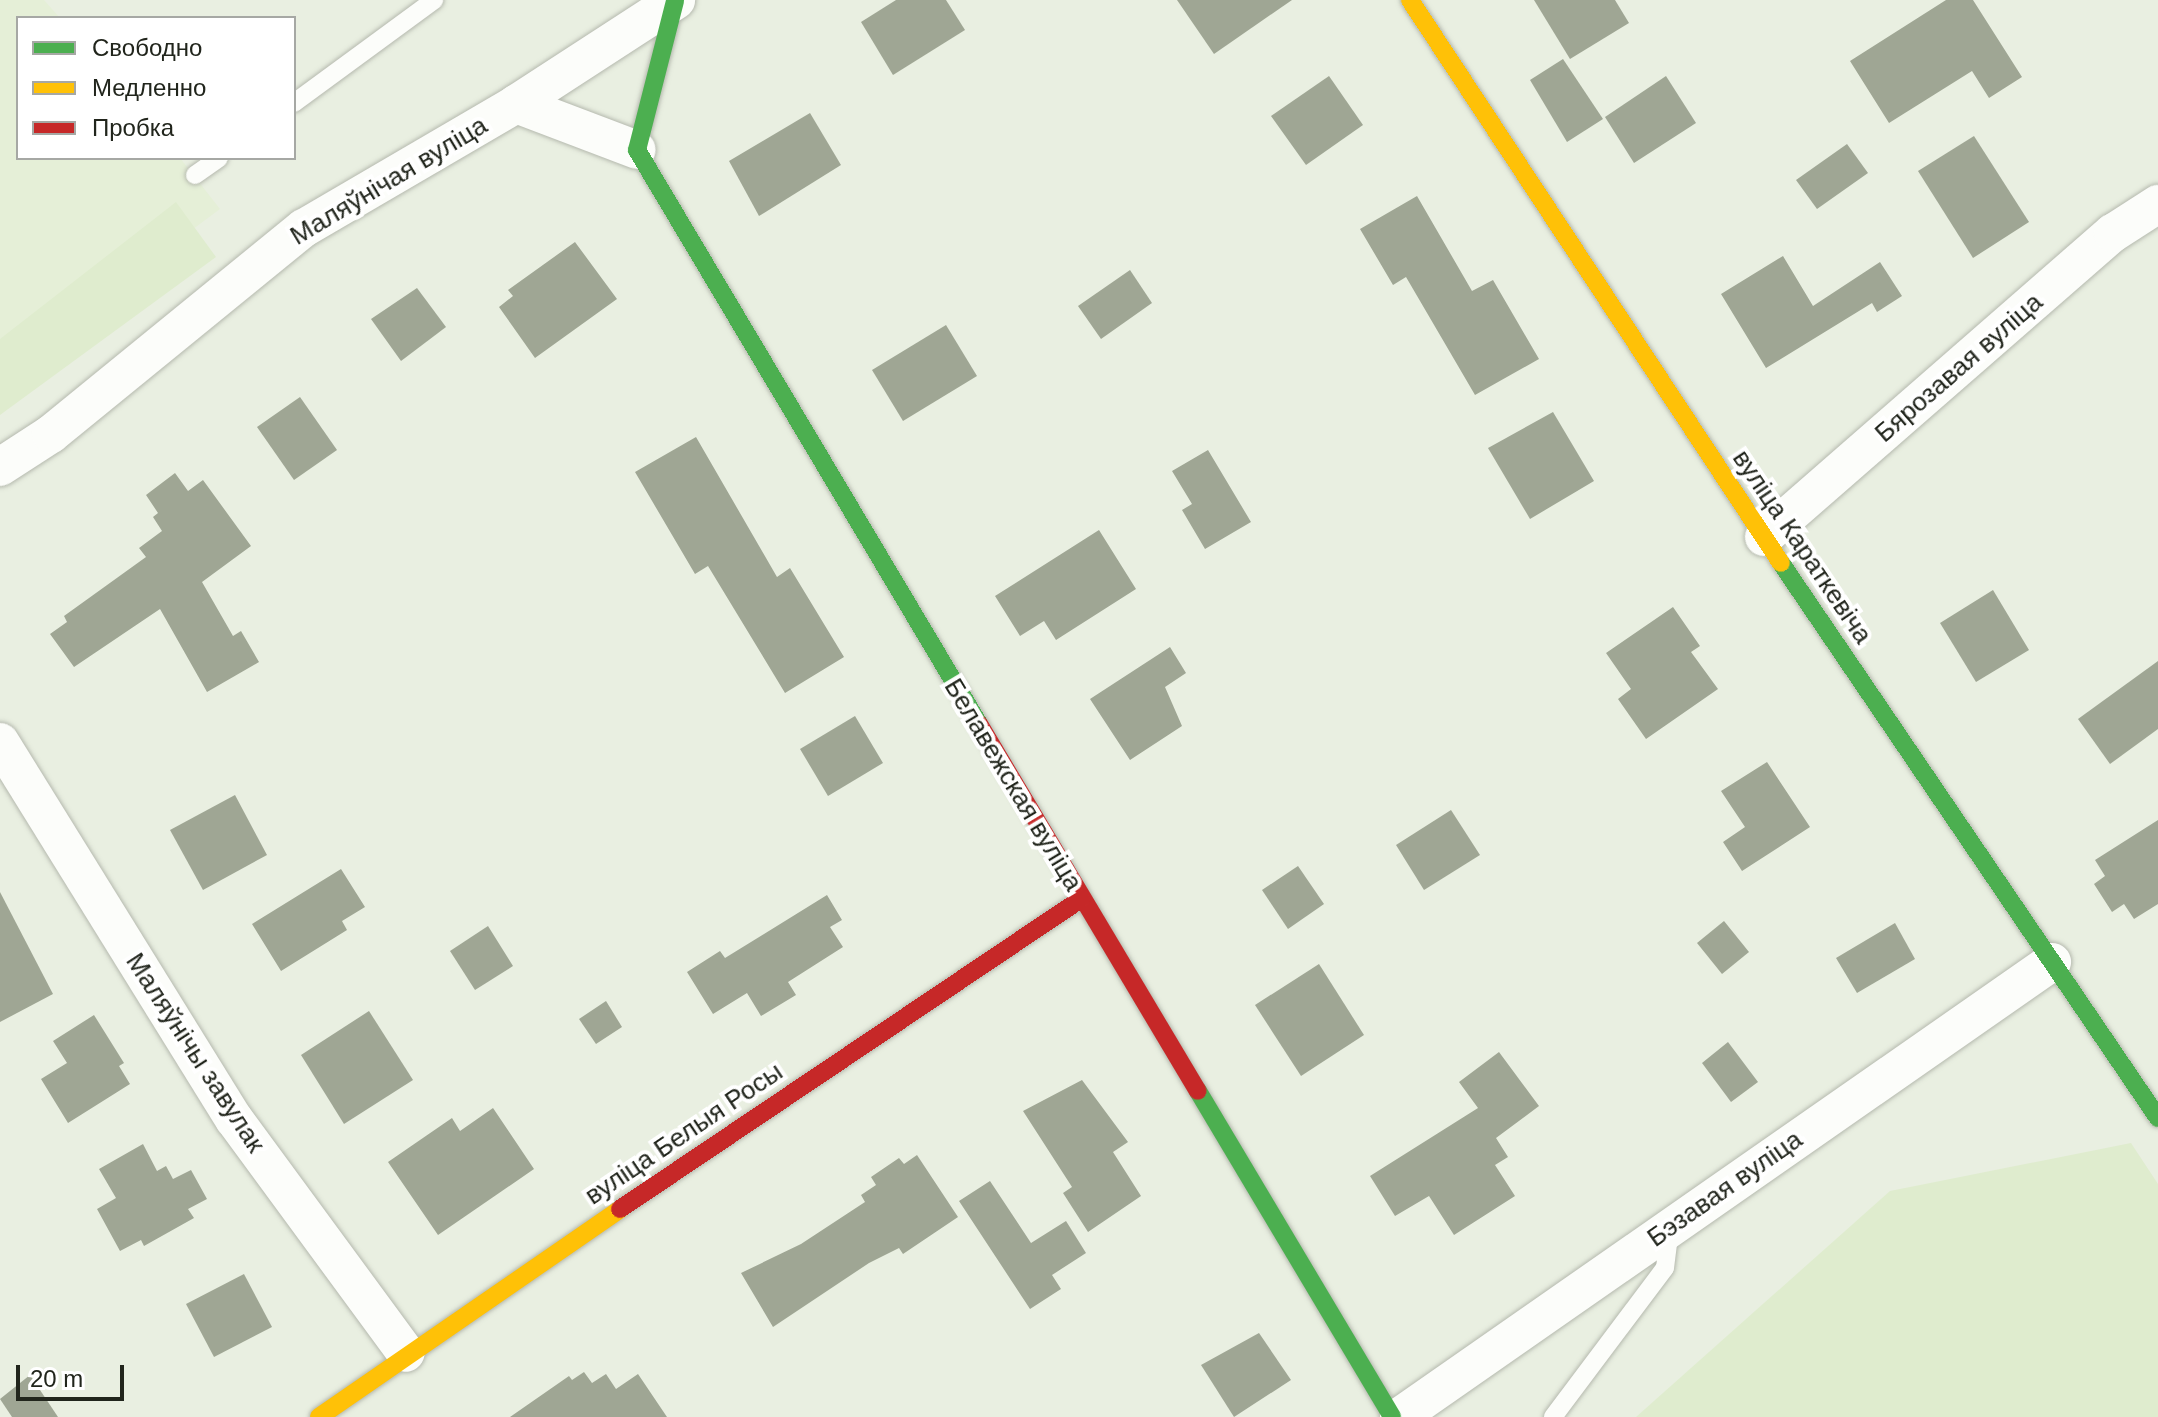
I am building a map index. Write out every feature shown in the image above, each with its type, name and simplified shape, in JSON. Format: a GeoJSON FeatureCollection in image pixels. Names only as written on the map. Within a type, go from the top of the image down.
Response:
{"type":"FeatureCollection","features":[{"type":"Feature","properties":{"kind":"street","name":"Маляўнічая вуліца"},"geometry":{"type":"LineString","coordinates":[[0,467],[51,434],[304,228],[516,104],[675,0]]}},
{"type":"Feature","properties":{"kind":"street"},"geometry":{"type":"LineString","coordinates":[[516,104],[637,150],[675,0]]}},
{"type":"Feature","properties":{"kind":"street","name":"вуліца Караткевіча"},"geometry":{"type":"LineString","coordinates":[[1410,0],[1764,537],[2156,1111]]}},
{"type":"Feature","properties":{"kind":"street","name":"Белавежская вуліца"},"geometry":{"type":"LineString","coordinates":[[637,150],[1392,1417]]}},
{"type":"Feature","properties":{"kind":"street","name":"Бярозавая вуліца"},"geometry":{"type":"LineString","coordinates":[[1764,537],[2113,233],[2158,204]]}},
{"type":"Feature","properties":{"kind":"street","name":"Маляўнічы завулак"},"geometry":{"type":"LineString","coordinates":[[0,742],[234,1119],[406,1353]]}},
{"type":"Feature","properties":{"kind":"street","name":"вуліца Белыя Росы"},"geometry":{"type":"LineString","coordinates":[[319,1417],[406,1353],[1081,899]]}},
{"type":"Feature","properties":{"kind":"street","name":"Бэзавая вуліца"},"geometry":{"type":"LineString","coordinates":[[1399,1417],[2052,962]]}},
{"type":"Feature","properties":{"kind":"lane"},"geometry":{"type":"LineString","coordinates":[[296,102],[434,0]]}},
{"type":"Feature","properties":{"kind":"lane"},"geometry":{"type":"LineString","coordinates":[[195,175],[216,160]]}},
{"type":"Feature","properties":{"kind":"lane"},"geometry":{"type":"LineString","coordinates":[[1553,1417],[1665,1268],[1671,1227]]}},
{"type":"Feature","properties":{"kind":"shaded area"},"geometry":{"type":"Polygon","coordinates":[[[0,0],[44,0],[58,16],[16,16],[16,160],[182,160],[220,209],[0,373],[0,0]]]}},
{"type":"Feature","properties":{"kind":"shaded area"},"geometry":{"type":"Polygon","coordinates":[[[176,202],[216,257],[0,415],[0,339],[176,202]]]}},
{"type":"Feature","properties":{"kind":"shaded area"},"geometry":{"type":"Polygon","coordinates":[[[2131,1143],[2158,1184],[2158,1417],[1636,1417],[1890,1191],[2131,1143]]]}},
{"type":"Feature","properties":{"kind":"building"},"geometry":{"type":"Polygon","coordinates":[[[896,0],[946,0],[965,30],[893,75],[861,22],[896,0]]]}},
{"type":"Feature","properties":{"kind":"building"},"geometry":{"type":"Polygon","coordinates":[[[1177,0],[1292,0],[1214,54],[1177,0]]]}},
{"type":"Feature","properties":{"kind":"building"},"geometry":{"type":"Polygon","coordinates":[[[1534,0],[1615,0],[1629,23],[1570,59],[1534,0]]]}},
{"type":"Feature","properties":{"kind":"building"},"geometry":{"type":"Polygon","coordinates":[[[1946,0],[1973,0],[2022,77],[1989,98],[1972,71],[1889,123],[1850,61],[1946,0]]]}},
{"type":"Feature","properties":{"kind":"building"},"geometry":{"type":"Polygon","coordinates":[[[1563,59],[1603,119],[1567,142],[1530,80],[1563,59]]]}},
{"type":"Feature","properties":{"kind":"building"},"geometry":{"type":"Polygon","coordinates":[[[1329,76],[1363,125],[1306,165],[1271,116],[1329,76]]]}},
{"type":"Feature","properties":{"kind":"building"},"geometry":{"type":"Polygon","coordinates":[[[1666,76],[1696,123],[1634,163],[1605,117],[1666,76]]]}},
{"type":"Feature","properties":{"kind":"building"},"geometry":{"type":"Polygon","coordinates":[[[810,113],[841,165],[759,216],[729,161],[810,113]]]}},
{"type":"Feature","properties":{"kind":"building"},"geometry":{"type":"Polygon","coordinates":[[[1974,136],[2029,222],[1973,258],[1918,171],[1974,136]]]}},
{"type":"Feature","properties":{"kind":"building"},"geometry":{"type":"Polygon","coordinates":[[[1847,144],[1868,173],[1817,209],[1796,180],[1847,144]]]}},
{"type":"Feature","properties":{"kind":"building"},"geometry":{"type":"Polygon","coordinates":[[[1417,196],[1472,291],[1493,280],[1539,359],[1475,395],[1406,277],[1393,285],[1360,229],[1417,196]]]}},
{"type":"Feature","properties":{"kind":"building"},"geometry":{"type":"Polygon","coordinates":[[[575,242],[617,299],[535,358],[499,307],[513,296],[508,290],[575,242]]]}},
{"type":"Feature","properties":{"kind":"building"},"geometry":{"type":"Polygon","coordinates":[[[1783,256],[1813,306],[1880,262],[1902,296],[1877,312],[1872,303],[1766,368],[1721,294],[1783,256]]]}},
{"type":"Feature","properties":{"kind":"building"},"geometry":{"type":"Polygon","coordinates":[[[1130,270],[1152,303],[1101,339],[1078,306],[1130,270]]]}},
{"type":"Feature","properties":{"kind":"building"},"geometry":{"type":"Polygon","coordinates":[[[417,288],[446,327],[401,361],[371,319],[417,288]]]}},
{"type":"Feature","properties":{"kind":"building"},"geometry":{"type":"Polygon","coordinates":[[[946,325],[977,376],[903,421],[872,370],[946,325]]]}},
{"type":"Feature","properties":{"kind":"building"},"geometry":{"type":"Polygon","coordinates":[[[300,397],[337,450],[294,480],[257,427],[300,397]]]}},
{"type":"Feature","properties":{"kind":"building"},"geometry":{"type":"Polygon","coordinates":[[[1553,412],[1594,481],[1530,519],[1488,448],[1553,412]]]}},
{"type":"Feature","properties":{"kind":"building"},"geometry":{"type":"Polygon","coordinates":[[[696,437],[777,577],[790,568],[844,657],[785,693],[708,566],[695,574],[635,472],[696,437]]]}},
{"type":"Feature","properties":{"kind":"building"},"geometry":{"type":"Polygon","coordinates":[[[1208,450],[1251,522],[1205,549],[1182,510],[1192,504],[1172,471],[1208,450]]]}},
{"type":"Feature","properties":{"kind":"building"},"geometry":{"type":"Polygon","coordinates":[[[175,473],[188,491],[203,480],[251,546],[202,582],[233,636],[241,631],[259,662],[207,692],[160,609],[74,667],[50,634],[67,622],[64,616],[146,557],[139,548],[162,531],[153,517],[158,513],[146,495],[175,473]]]}},
{"type":"Feature","properties":{"kind":"building"},"geometry":{"type":"Polygon","coordinates":[[[1099,530],[1136,589],[1056,640],[1044,621],[1020,636],[995,596],[1099,530]]]}},
{"type":"Feature","properties":{"kind":"building"},"geometry":{"type":"Polygon","coordinates":[[[1993,590],[2029,650],[1976,682],[1940,623],[1993,590]]]}},
{"type":"Feature","properties":{"kind":"building"},"geometry":{"type":"Polygon","coordinates":[[[1673,607],[1700,646],[1691,652],[1718,689],[1646,739],[1618,699],[1631,689],[1606,653],[1673,607]]]}},
{"type":"Feature","properties":{"kind":"building"},"geometry":{"type":"Polygon","coordinates":[[[1170,647],[1186,673],[1165,687],[1182,726],[1130,760],[1090,699],[1170,647]]]}},
{"type":"Feature","properties":{"kind":"building"},"geometry":{"type":"Polygon","coordinates":[[[2158,661],[2158,729],[2110,764],[2078,719],[2158,661]]]}},
{"type":"Feature","properties":{"kind":"building"},"geometry":{"type":"Polygon","coordinates":[[[855,716],[883,763],[828,796],[800,749],[855,716]]]}},
{"type":"Feature","properties":{"kind":"building"},"geometry":{"type":"Polygon","coordinates":[[[1767,762],[1810,827],[1742,871],[1723,842],[1745,827],[1721,791],[1767,762]]]}},
{"type":"Feature","properties":{"kind":"building"},"geometry":{"type":"Polygon","coordinates":[[[235,795],[267,855],[203,890],[170,830],[235,795]]]}},
{"type":"Feature","properties":{"kind":"building"},"geometry":{"type":"Polygon","coordinates":[[[1451,810],[1480,855],[1424,890],[1396,845],[1451,810]]]}},
{"type":"Feature","properties":{"kind":"building"},"geometry":{"type":"Polygon","coordinates":[[[2158,820],[2158,904],[2134,919],[2124,904],[2112,912],[2094,884],[2105,876],[2095,860],[2158,820]]]}},
{"type":"Feature","properties":{"kind":"building"},"geometry":{"type":"Polygon","coordinates":[[[1298,866],[1324,904],[1288,929],[1262,890],[1298,866]]]}},
{"type":"Feature","properties":{"kind":"building"},"geometry":{"type":"Polygon","coordinates":[[[341,869],[365,907],[342,921],[347,930],[281,971],[252,924],[341,869]]]}},
{"type":"Feature","properties":{"kind":"building"},"geometry":{"type":"Polygon","coordinates":[[[0,892],[53,994],[0,1022],[0,892]]]}},
{"type":"Feature","properties":{"kind":"building"},"geometry":{"type":"Polygon","coordinates":[[[827,895],[842,920],[830,927],[843,947],[788,982],[796,995],[761,1016],[747,993],[713,1014],[687,972],[720,951],[725,958],[827,895]]]}},
{"type":"Feature","properties":{"kind":"building"},"geometry":{"type":"Polygon","coordinates":[[[1724,921],[1749,952],[1722,974],[1697,943],[1724,921]]]}},
{"type":"Feature","properties":{"kind":"building"},"geometry":{"type":"Polygon","coordinates":[[[1895,923],[1915,959],[1857,993],[1836,958],[1895,923]]]}},
{"type":"Feature","properties":{"kind":"building"},"geometry":{"type":"Polygon","coordinates":[[[488,926],[513,966],[475,990],[450,951],[488,926]]]}},
{"type":"Feature","properties":{"kind":"building"},"geometry":{"type":"Polygon","coordinates":[[[1319,964],[1364,1035],[1301,1076],[1255,1005],[1319,964]]]}},
{"type":"Feature","properties":{"kind":"building"},"geometry":{"type":"Polygon","coordinates":[[[606,1001],[622,1027],[596,1044],[579,1019],[606,1001]]]}},
{"type":"Feature","properties":{"kind":"building"},"geometry":{"type":"Polygon","coordinates":[[[369,1011],[413,1080],[344,1124],[301,1055],[369,1011]]]}},
{"type":"Feature","properties":{"kind":"building"},"geometry":{"type":"Polygon","coordinates":[[[94,1015],[124,1063],[119,1066],[130,1084],[68,1123],[41,1079],[67,1063],[53,1041],[94,1015]]]}},
{"type":"Feature","properties":{"kind":"building"},"geometry":{"type":"Polygon","coordinates":[[[1728,1042],[1758,1082],[1731,1102],[1702,1063],[1728,1042]]]}},
{"type":"Feature","properties":{"kind":"building"},"geometry":{"type":"Polygon","coordinates":[[[1499,1052],[1539,1106],[1496,1138],[1508,1157],[1495,1165],[1515,1196],[1454,1235],[1429,1196],[1395,1216],[1370,1176],[1478,1108],[1459,1082],[1499,1052]]]}},
{"type":"Feature","properties":{"kind":"building"},"geometry":{"type":"Polygon","coordinates":[[[1082,1080],[1128,1142],[1113,1152],[1141,1196],[1088,1232],[1063,1193],[1072,1187],[1023,1111],[1082,1080]]]}},
{"type":"Feature","properties":{"kind":"building"},"geometry":{"type":"Polygon","coordinates":[[[493,1108],[534,1169],[438,1235],[388,1162],[452,1118],[460,1131],[493,1108]]]}},
{"type":"Feature","properties":{"kind":"building"},"geometry":{"type":"Polygon","coordinates":[[[143,1144],[157,1171],[166,1166],[173,1179],[191,1170],[207,1199],[188,1209],[194,1218],[144,1246],[141,1240],[120,1251],[97,1209],[116,1198],[99,1169],[143,1144]]]}},
{"type":"Feature","properties":{"kind":"building"},"geometry":{"type":"Polygon","coordinates":[[[917,1155],[958,1217],[903,1254],[899,1248],[869,1263],[773,1327],[741,1273],[801,1244],[865,1202],[861,1195],[876,1185],[871,1177],[899,1158],[904,1164],[917,1155]]]}},
{"type":"Feature","properties":{"kind":"building"},"geometry":{"type":"Polygon","coordinates":[[[990,1181],[1031,1243],[1066,1221],[1086,1253],[1052,1275],[1061,1289],[1030,1309],[959,1201],[990,1181]]]}},
{"type":"Feature","properties":{"kind":"building"},"geometry":{"type":"Polygon","coordinates":[[[244,1274],[272,1327],[214,1357],[186,1304],[244,1274]]]}},
{"type":"Feature","properties":{"kind":"building"},"geometry":{"type":"Polygon","coordinates":[[[1259,1333],[1291,1380],[1234,1417],[1201,1365],[1259,1333]]]}},
{"type":"Feature","properties":{"kind":"building"},"geometry":{"type":"Polygon","coordinates":[[[584,1372],[592,1383],[606,1374],[616,1389],[638,1374],[667,1417],[510,1417],[569,1376],[572,1380],[584,1372]]]}},
{"type":"Feature","properties":{"kind":"building"},"geometry":{"type":"Polygon","coordinates":[[[30,1375],[58,1417],[12,1417],[0,1399],[30,1375]]]}},
{"type":"Feature","properties":{"kind":"traffic: fast"},"geometry":{"type":"LineString","coordinates":[[675,1],[637,150],[979,724]]}},
{"type":"Feature","properties":{"kind":"traffic: fast"},"geometry":{"type":"LineString","coordinates":[[1781,563],[2158,1118]]}},
{"type":"Feature","properties":{"kind":"traffic: fast"},"geometry":{"type":"LineString","coordinates":[[1198,1091],[1392,1417]]}},
{"type":"Feature","properties":{"kind":"traffic: slow"},"geometry":{"type":"LineString","coordinates":[[1410,0],[1781,563]]}},
{"type":"Feature","properties":{"kind":"traffic: slow"},"geometry":{"type":"LineString","coordinates":[[319,1417],[620,1209]]}},
{"type":"Feature","properties":{"kind":"traffic: jam"},"geometry":{"type":"LineString","coordinates":[[979,724],[1198,1091]]}},
{"type":"Feature","properties":{"kind":"traffic: jam"},"geometry":{"type":"LineString","coordinates":[[620,1209],[1081,899]]}}]}
